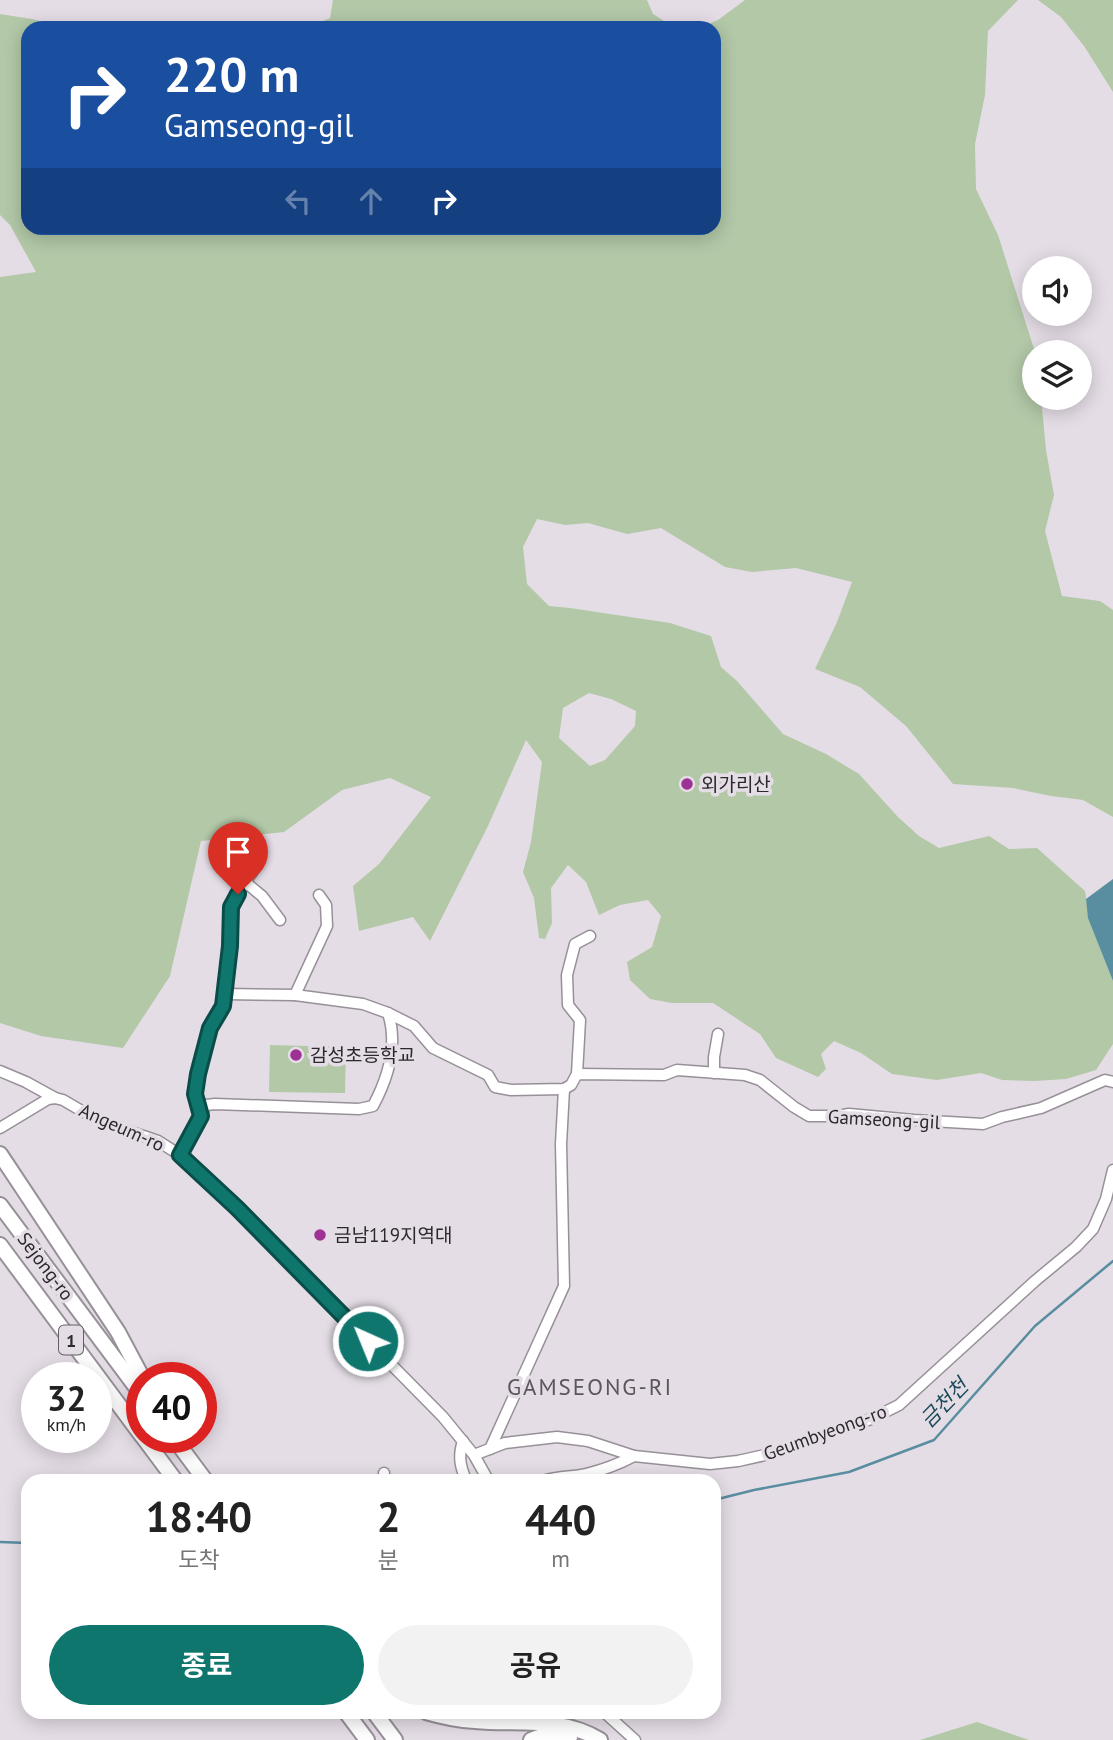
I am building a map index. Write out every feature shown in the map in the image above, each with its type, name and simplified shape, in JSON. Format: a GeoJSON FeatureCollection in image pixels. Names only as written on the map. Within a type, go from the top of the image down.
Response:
{"type":"FeatureCollection","features":[{"type":"Feature","properties":{"kind":"highway"},"geometry":{"type":"LineString","coordinates":[[0,1154],[118,1332],[134,1362]]}},
{"type":"Feature","properties":{"kind":"highway","name":"Sejong-ro"},"geometry":{"type":"LineString","coordinates":[[0,1205],[126,1374]]}},
{"type":"Feature","properties":{"kind":"highway","name":"Sejong-ro"},"geometry":{"type":"LineString","coordinates":[[0,1245],[126,1414]]}},
{"type":"Feature","properties":{"kind":"highway","name":"Sejong-ro"},"geometry":{"type":"LineString","coordinates":[[155,1453],[170,1474]]}},
{"type":"Feature","properties":{"kind":"highway"},"geometry":{"type":"LineString","coordinates":[[185,1453],[201,1474]]}},
{"type":"Feature","properties":{"kind":"highway"},"geometry":{"type":"LineString","coordinates":[[342,1719],[355,1740]]}},
{"type":"Feature","properties":{"kind":"highway"},"geometry":{"type":"LineString","coordinates":[[351,1719],[367,1740]]}},
{"type":"Feature","properties":{"kind":"highway"},"geometry":{"type":"LineString","coordinates":[[379,1719],[395,1740]]}},
{"type":"Feature","properties":{"kind":"highway"},"geometry":{"type":"LineString","coordinates":[[456,1719],[556,1724],[576,1729],[600,1740]]}},
{"type":"Feature","properties":{"kind":"highway"},"geometry":{"type":"LineString","coordinates":[[531,1740],[556,1733],[580,1740]]}},
{"type":"Feature","properties":{"kind":"street"},"geometry":{"type":"LineString","coordinates":[[201,1116],[195,1094],[210,1028],[223,1006],[230,946],[231,907],[253,871]]}},
{"type":"Feature","properties":{"kind":"street"},"geometry":{"type":"LineString","coordinates":[[245,882],[262,896],[280,920]]}},
{"type":"Feature","properties":{"kind":"street"},"geometry":{"type":"LineString","coordinates":[[295,996],[327,926],[326,905],[319,895]]}},
{"type":"Feature","properties":{"kind":"street"},"geometry":{"type":"LineString","coordinates":[[225,994],[295,996],[363,1004],[414,1026],[433,1048],[488,1074],[495,1087],[511,1090],[564,1089],[571,1085],[577,1074],[580,1020],[568,1005],[567,975],[575,944],[590,936]]}},
{"type":"Feature","properties":{"kind":"street"},"geometry":{"type":"LineString","coordinates":[[180,1155],[206,1105],[359,1109],[373,1106],[389,1066],[393,1036],[388,1013]]}},
{"type":"Feature","properties":{"kind":"street"},"geometry":{"type":"LineString","coordinates":[[714,1073],[718,1034]]}},
{"type":"Feature","properties":{"kind":"street","name":"Gamseong-gil"},"geometry":{"type":"LineString","coordinates":[[577,1074],[664,1075],[677,1070],[746,1075],[760,1080],[809,1116],[849,1114],[914,1121],[983,1124],[1041,1108],[1105,1080],[1113,1082]]}},
{"type":"Feature","properties":{"kind":"street"},"geometry":{"type":"LineString","coordinates":[[0,1071],[55,1098]]}},
{"type":"Feature","properties":{"kind":"street"},"geometry":{"type":"LineString","coordinates":[[490,1449],[564,1286],[561,1144],[564,1089]]}},
{"type":"Feature","properties":{"kind":"street","name":"Angeum-ro"},"geometry":{"type":"LineString","coordinates":[[0,1128],[48,1099],[55,1098],[108,1124],[158,1141],[180,1155],[237,1208],[457,1432],[485,1474]]}},
{"type":"Feature","properties":{"kind":"street","name":"Geumbyeong-ro"},"geometry":{"type":"LineString","coordinates":[[474,1455],[505,1443],[557,1437],[588,1441],[635,1456],[710,1464],[765,1455],[871,1419],[899,1405],[1076,1247],[1093,1229],[1106,1199],[1113,1170]]}},
{"type":"Feature","properties":{"kind":"street"},"geometry":{"type":"LineString","coordinates":[[463,1441],[460,1466],[463,1474]]}},
{"type":"Feature","properties":{"kind":"street"},"geometry":{"type":"LineString","coordinates":[[588,1474],[615,1466],[635,1456]]}},
{"type":"Feature","properties":{"kind":"street"},"geometry":{"type":"LineString","coordinates":[[612,1719],[635,1740]]}},
{"type":"Feature","properties":{"kind":"green space"},"geometry":{"type":"Polygon","coordinates":[[[333,0],[647,0],[653,14],[664,21],[323,21],[330,18],[333,0]]]}},
{"type":"Feature","properties":{"kind":"green space"},"geometry":{"type":"Polygon","coordinates":[[[745,0],[1018,0],[988,31],[985,95],[975,144],[976,189],[998,235],[1022,311],[1022,326],[1027,326],[1031,340],[1022,340],[1022,410],[1042,410],[1054,495],[1045,531],[1062,596],[1100,601],[1113,610],[1113,817],[1083,800],[1013,788],[953,784],[906,726],[860,687],[815,669],[852,582],[796,568],[752,572],[725,567],[661,528],[627,534],[588,523],[565,525],[537,519],[523,547],[527,584],[549,606],[670,623],[711,636],[721,667],[737,681],[783,734],[826,754],[859,774],[898,817],[919,836],[939,848],[989,836],[1009,849],[1037,848],[1085,891],[1089,918],[1113,981],[1113,1044],[1096,1070],[1066,1079],[1035,1081],[1002,1080],[981,1073],[937,1080],[892,1074],[861,1053],[834,1041],[821,1054],[826,1069],[818,1077],[776,1058],[760,1034],[713,1003],[672,1003],[650,999],[630,980],[627,962],[652,947],[661,916],[648,900],[620,905],[599,915],[586,882],[568,865],[551,888],[552,923],[545,939],[539,938],[534,898],[523,872],[531,842],[542,762],[526,740],[488,826],[430,941],[413,917],[359,931],[353,886],[379,864],[431,797],[390,778],[342,790],[284,832],[201,841],[170,976],[123,1048],[41,1036],[0,1023],[0,277],[36,272],[10,225],[0,215],[0,14],[40,21],[21,21],[21,235],[721,235],[721,21],[716,21],[745,0]],[[589,693],[563,708],[559,738],[590,766],[605,760],[635,726],[636,711],[611,699],[589,693]]]}},
{"type":"Feature","properties":{"kind":"green space"},"geometry":{"type":"Polygon","coordinates":[[[1038,0],[1113,0],[1113,92],[1084,46],[1061,17],[1038,0]]]}},
{"type":"Feature","properties":{"kind":"green space"},"geometry":{"type":"Polygon","coordinates":[[[270,1045],[346,1047],[345,1093],[269,1092],[270,1045]]]}},
{"type":"Feature","properties":{"kind":"green space"},"geometry":{"type":"Polygon","coordinates":[[[977,1722],[1029,1740],[920,1740],[977,1722]]]}},
{"type":"Feature","properties":{"kind":"water"},"geometry":{"type":"Polygon","coordinates":[[[1113,879],[1113,981],[1088,918],[1086,899],[1113,879]]]}},
{"type":"Feature","properties":{"kind":"waterway","name":"금천천"},"geometry":{"type":"LineString","coordinates":[[721,1498],[849,1472],[934,1440],[1035,1326],[1113,1261]]}},
{"type":"Feature","properties":{"kind":"waterway","name":"금천천"},"geometry":{"type":"LineString","coordinates":[[0,1542],[21,1543]]}},
{"type":"Feature","properties":{"kind":"place","name":"외가리산"},"geometry":{"type":"Point","coordinates":[687,784]}},
{"type":"Feature","properties":{"kind":"place","name":"감성초등학교"},"geometry":{"type":"Point","coordinates":[296,1055]}},
{"type":"Feature","properties":{"kind":"place","name":"금남119지역대"},"geometry":{"type":"Point","coordinates":[320,1235]}},
{"type":"Feature","properties":{"kind":"district","name":"GAMSEONG-RI"},"geometry":{"type":"Point","coordinates":[590,1386]}},
{"type":"Feature","properties":{"kind":"route"},"geometry":{"type":"LineString","coordinates":[[238,894],[231,907],[230,946],[223,1006],[210,1028],[198,1074],[195,1094],[201,1116],[180,1155],[237,1208],[368,1341]]}}]}
